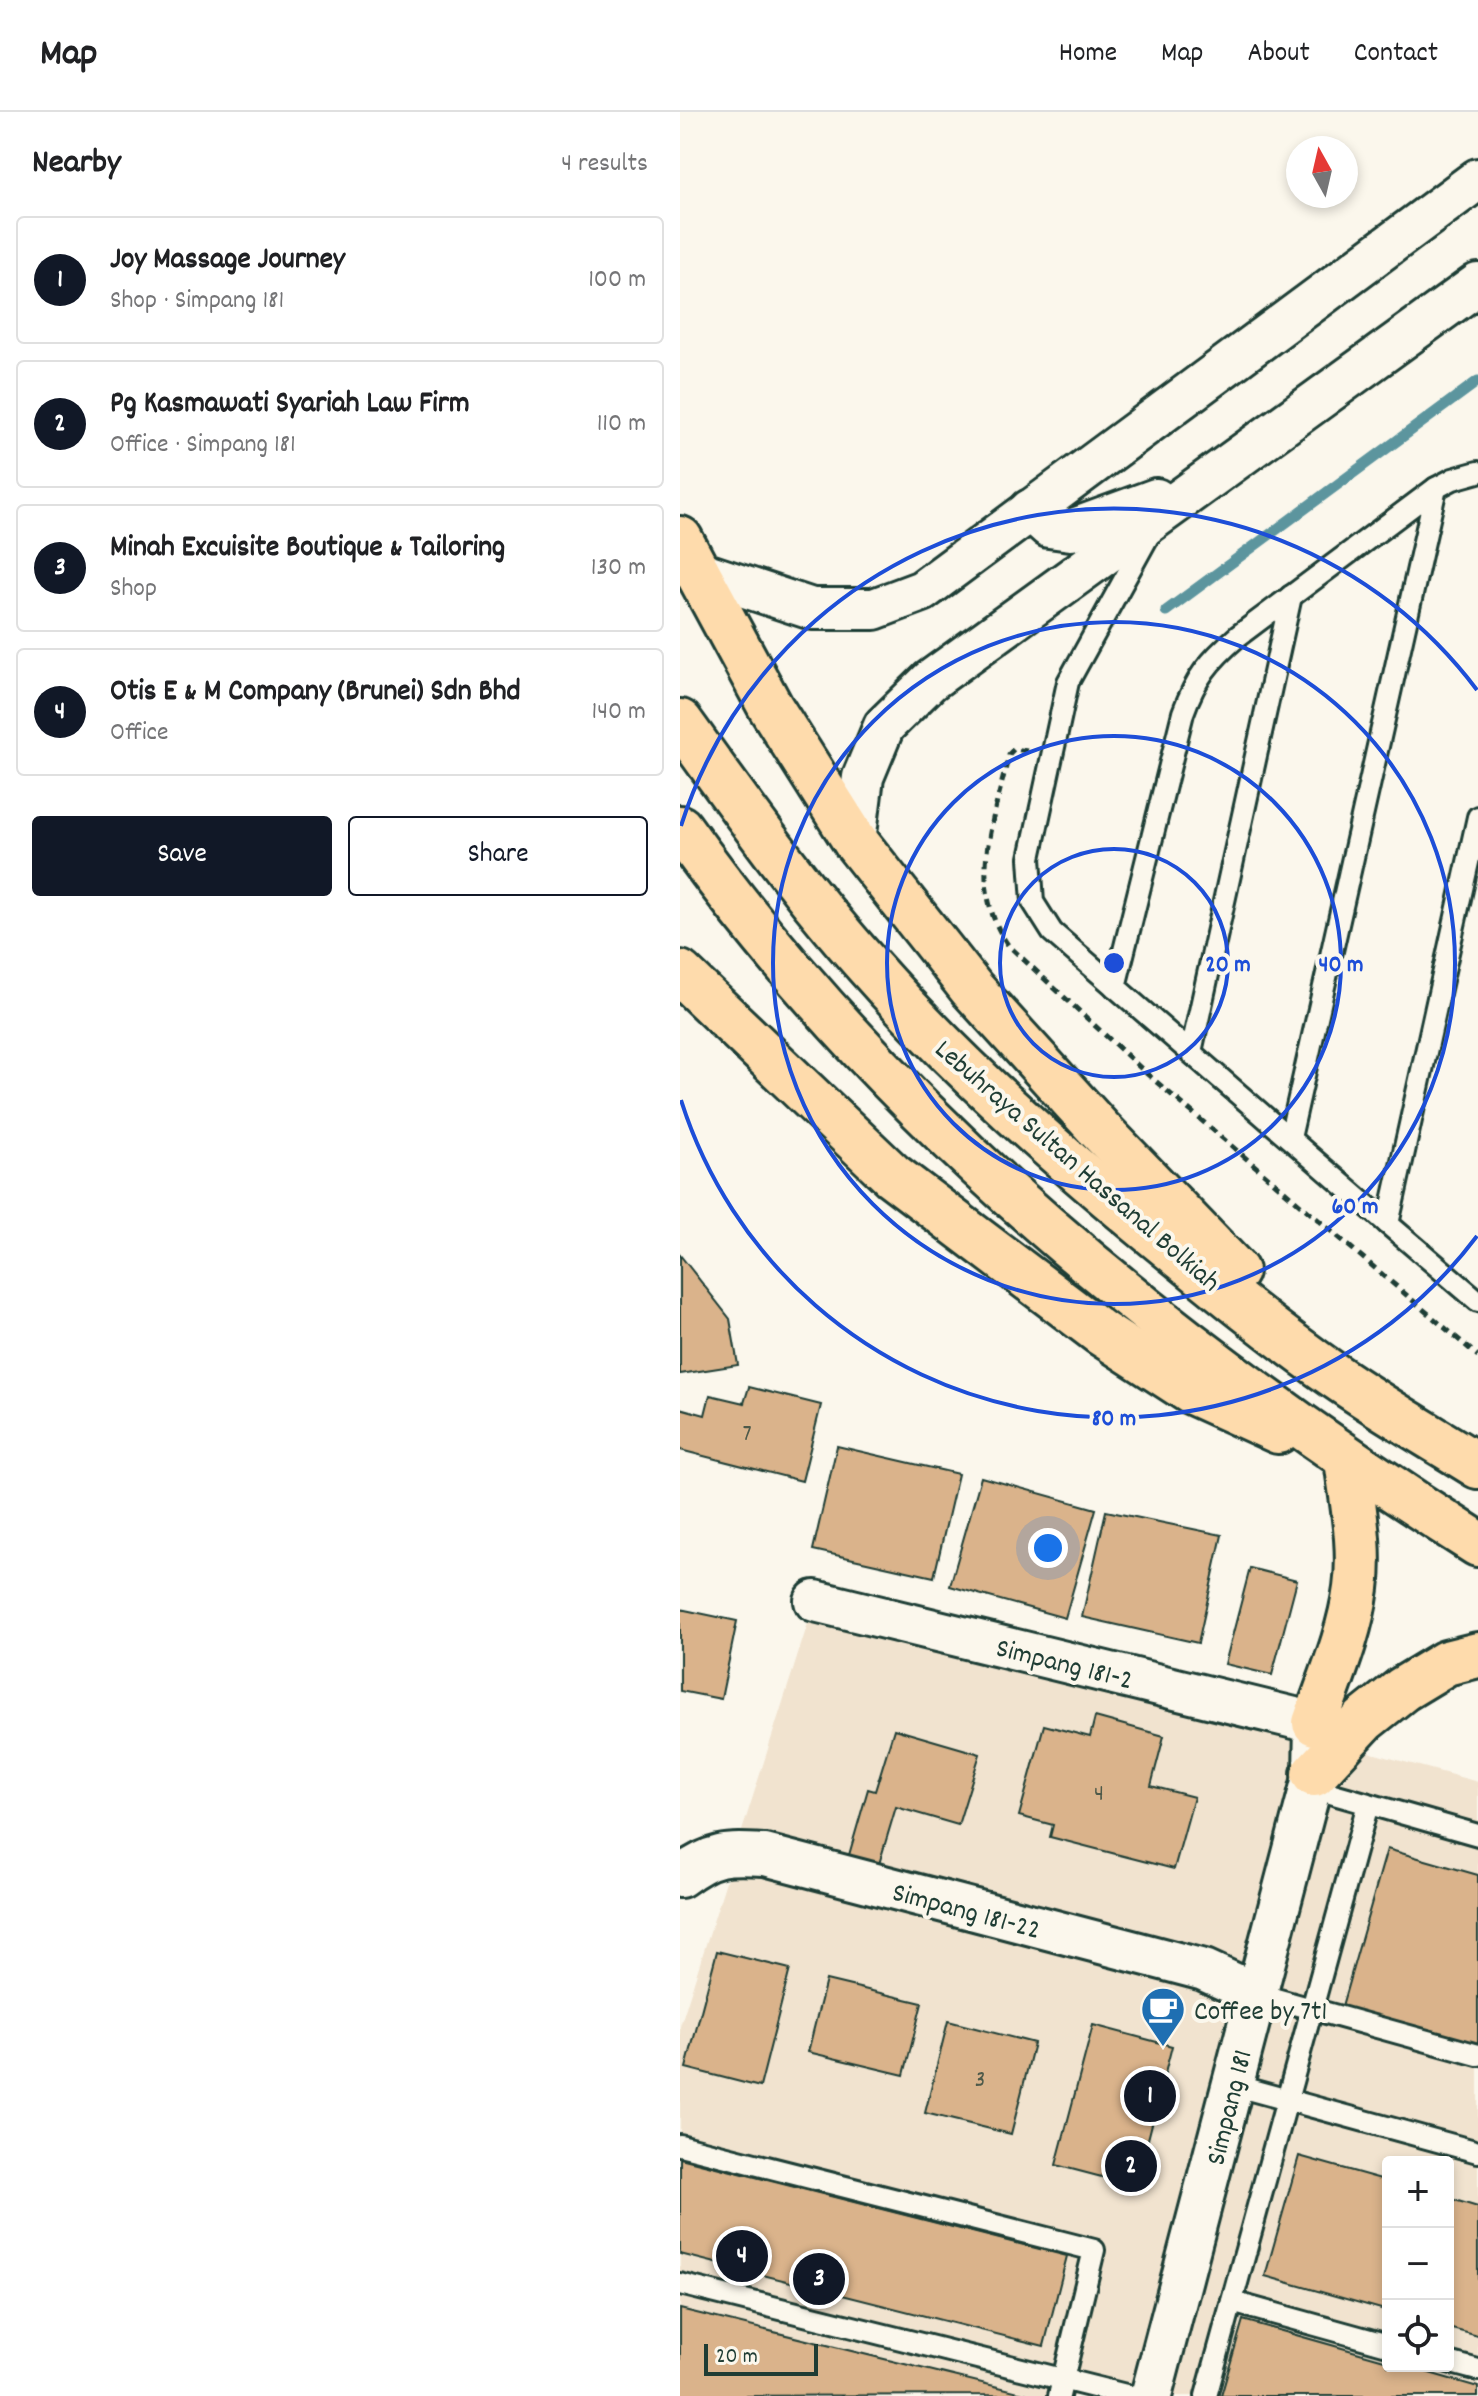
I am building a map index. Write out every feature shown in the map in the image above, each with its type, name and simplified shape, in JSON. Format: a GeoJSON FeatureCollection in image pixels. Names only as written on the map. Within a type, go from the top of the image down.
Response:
{"type":"FeatureCollection","features":[{"type":"Feature","properties":{"kind":"highway"},"geometry":{"type":"LineString","coordinates":[[688,555],[771,708],[855,841],[972,989],[1100,1130],[1337,1377]]}},
{"type":"Feature","properties":{"kind":"highway","name":"Lebuhraya Sultan Hassanal Bolkiah"},"geometry":{"type":"LineString","coordinates":[[680,722],[799,885],[868,966],[943,1046],[1024,1123],[1224,1292],[1337,1377],[1478,1466]]}},
{"type":"Feature","properties":{"kind":"highway"},"geometry":{"type":"LineString","coordinates":[[680,828],[749,920],[816,999],[891,1082],[973,1163],[1087,1264],[1200,1352],[1344,1457],[1478,1544]]}},
{"type":"Feature","properties":{"kind":"highway"},"geometry":{"type":"LineString","coordinates":[[680,973],[892,1175],[1101,1333],[1192,1392],[1262,1425],[1344,1457]]}},
{"type":"Feature","properties":{"kind":"highway"},"geometry":{"type":"LineString","coordinates":[[1315,1723],[1348,1624],[1356,1588],[1358,1552],[1344,1457]]}},
{"type":"Feature","properties":{"kind":"highway"},"geometry":{"type":"LineString","coordinates":[[1311,1780],[1364,1720],[1403,1689],[1446,1663],[1478,1655]]}},
{"type":"Feature","properties":{"kind":"street"},"geometry":{"type":"LineString","coordinates":[[688,555],[812,609],[874,609],[922,591],[1478,179]]}},
{"type":"Feature","properties":{"kind":"street"},"geometry":{"type":"LineString","coordinates":[[855,841],[863,777],[884,726],[930,681],[1478,284]]}},
{"type":"Feature","properties":{"kind":"street"},"geometry":{"type":"LineString","coordinates":[[1030,510],[1049,527],[1071,530],[1201,482]]}},
{"type":"Feature","properties":{"kind":"street","name":"Simpang 181-2"},"geometry":{"type":"LineString","coordinates":[[815,1601],[1315,1723]]}},
{"type":"Feature","properties":{"kind":"street","name":"Simpang 181"},"geometry":{"type":"LineString","coordinates":[[1151,2396],[1311,1780],[1315,1723]]}},
{"type":"Feature","properties":{"kind":"street","name":"Simpang 181-22"},"geometry":{"type":"LineString","coordinates":[[680,1877],[701,1861],[726,1854],[765,1855],[1204,1970],[1254,1993]]}},
{"type":"Feature","properties":{"kind":"lane"},"geometry":{"type":"LineString","coordinates":[[1115,987],[1183,713],[1194,684],[1216,656],[1291,596],[1436,488],[1478,472]]}},
{"type":"Feature","properties":{"kind":"lane"},"geometry":{"type":"LineString","coordinates":[[1290,1138],[1436,488]]}},
{"type":"Feature","properties":{"kind":"lane"},"geometry":{"type":"LineString","coordinates":[[1162,512],[1068,682],[1030,858],[1033,902],[1052,932],[1478,1301]]}},
{"type":"Feature","properties":{"kind":"lane"},"geometry":{"type":"LineString","coordinates":[[1191,1052],[1291,596]]}},
{"type":"Feature","properties":{"kind":"lane"},"geometry":{"type":"LineString","coordinates":[[1388,1224],[1478,817]]}},
{"type":"Feature","properties":{"kind":"lane"},"geometry":{"type":"LineString","coordinates":[[1311,1780],[1368,1804],[1478,1835]]}},
{"type":"Feature","properties":{"kind":"lane"},"geometry":{"type":"LineString","coordinates":[[1206,2396],[1368,1804]]}},
{"type":"Feature","properties":{"kind":"lane"},"geometry":{"type":"LineString","coordinates":[[1254,1993],[1478,2055]]}},
{"type":"Feature","properties":{"kind":"lane"},"geometry":{"type":"LineString","coordinates":[[1233,2085],[1478,2152]]}},
{"type":"Feature","properties":{"kind":"lane"},"geometry":{"type":"LineString","coordinates":[[680,2145],[1094,2250],[1062,2387]]}},
{"type":"Feature","properties":{"kind":"lane"},"geometry":{"type":"LineString","coordinates":[[680,2284],[1062,2387],[1130,2396]]}},
{"type":"Feature","properties":{"kind":"lane"},"geometry":{"type":"LineString","coordinates":[[1232,2302],[1382,2343]]}},
{"type":"Feature","properties":{"kind":"lane"},"geometry":{"type":"LineString","coordinates":[[1454,2364],[1478,2370]]}},
{"type":"Feature","properties":{"kind":"shaded area"},"geometry":{"type":"Polygon","coordinates":[[[815,1601],[1478,1782],[1478,2396],[680,2396],[680,2026],[815,1601]]]}},
{"type":"Feature","properties":{"kind":"building"},"geometry":{"type":"Polygon","coordinates":[[[680,1255],[730,1319],[738,1365],[680,1374],[680,1255]]]}},
{"type":"Feature","properties":{"kind":"building"},"geometry":{"type":"Polygon","coordinates":[[[749,1387],[821,1405],[802,1481],[680,1450],[680,1408],[705,1415],[710,1395],[744,1403],[749,1387]]]}},
{"type":"Feature","properties":{"kind":"building"},"geometry":{"type":"Polygon","coordinates":[[[837,1446],[958,1474],[934,1577],[813,1550],[837,1446]]]}},
{"type":"Feature","properties":{"kind":"building"},"geometry":{"type":"Polygon","coordinates":[[[981,1477],[1096,1509],[1065,1618],[950,1586],[981,1477]]]}},
{"type":"Feature","properties":{"kind":"building"},"geometry":{"type":"Polygon","coordinates":[[[1106,1511],[1222,1535],[1198,1643],[1082,1617],[1106,1511]]]}},
{"type":"Feature","properties":{"kind":"building"},"geometry":{"type":"Polygon","coordinates":[[[1250,1568],[1297,1580],[1272,1675],[1225,1664],[1250,1568]]]}},
{"type":"Feature","properties":{"kind":"building"},"geometry":{"type":"Polygon","coordinates":[[[680,1609],[737,1621],[721,1699],[680,1691],[680,1609]]]}},
{"type":"Feature","properties":{"kind":"building"},"geometry":{"type":"Polygon","coordinates":[[[1095,1717],[1164,1736],[1151,1786],[1194,1797],[1174,1869],[1050,1837],[1053,1825],[1019,1816],[1044,1725],[1090,1737],[1095,1717]]]}},
{"type":"Feature","properties":{"kind":"building"},"geometry":{"type":"Polygon","coordinates":[[[894,1729],[980,1754],[958,1825],[896,1807],[879,1864],[849,1855],[868,1789],[875,1791],[894,1729]]]}},
{"type":"Feature","properties":{"kind":"building"},"geometry":{"type":"Polygon","coordinates":[[[1387,1849],[1478,1875],[1478,2044],[1342,2006],[1387,1849]]]}},
{"type":"Feature","properties":{"kind":"building"},"geometry":{"type":"Polygon","coordinates":[[[717,1951],[790,1969],[760,2087],[686,2068],[717,1951]]]}},
{"type":"Feature","properties":{"kind":"building"},"geometry":{"type":"Polygon","coordinates":[[[826,1980],[922,2003],[904,2075],[808,2052],[826,1980]]]}},
{"type":"Feature","properties":{"kind":"building"},"geometry":{"type":"Polygon","coordinates":[[[948,2021],[1034,2043],[1011,2134],[925,2113],[948,2021]]]}},
{"type":"Feature","properties":{"kind":"building"},"geometry":{"type":"Polygon","coordinates":[[[1093,2025],[1172,2046],[1136,2186],[1056,2165],[1093,2025]]]}},
{"type":"Feature","properties":{"kind":"building"},"geometry":{"type":"Polygon","coordinates":[[[1299,2156],[1382,2179],[1382,2309],[1265,2276],[1299,2156]]]}},
{"type":"Feature","properties":{"kind":"building"},"geometry":{"type":"Polygon","coordinates":[[[680,2158],[1067,2256],[1044,2346],[680,2254],[680,2158]]]}},
{"type":"Feature","properties":{"kind":"building"},"geometry":{"type":"Polygon","coordinates":[[[1454,2200],[1478,2207],[1478,2336],[1454,2330],[1454,2200]]]}},
{"type":"Feature","properties":{"kind":"building"},"geometry":{"type":"Polygon","coordinates":[[[680,2309],[1031,2395],[680,2396],[680,2309]]]}},
{"type":"Feature","properties":{"kind":"building"},"geometry":{"type":"Polygon","coordinates":[[[1243,2320],[1382,2359],[1382,2372],[1426,2372],[1478,2387],[1478,2396],[1221,2396],[1243,2320]]]}},
{"type":"Feature","properties":{"kind":"waterway"},"geometry":{"type":"LineString","coordinates":[[1166,611],[1478,381]]}},
{"type":"Feature","properties":{"kind":"place","name":"Coffee by 7t1"},"geometry":{"type":"Point","coordinates":[1163,2048]}},
{"type":"Feature","properties":{"kind":"place","name":"Joy Massage Journey"},"geometry":{"type":"Point","coordinates":[1150,2096]}},
{"type":"Feature","properties":{"kind":"place","name":"Pg Kasmawati Syariah Law Firm"},"geometry":{"type":"Point","coordinates":[1131,2166]}},
{"type":"Feature","properties":{"kind":"place","name":"Otis E & M Company (Brunei) Sdn Bhd"},"geometry":{"type":"Point","coordinates":[742,2256]}},
{"type":"Feature","properties":{"kind":"place","name":"Minah Excuisite Boutique & Tailoring"},"geometry":{"type":"Point","coordinates":[819,2279]}}]}
